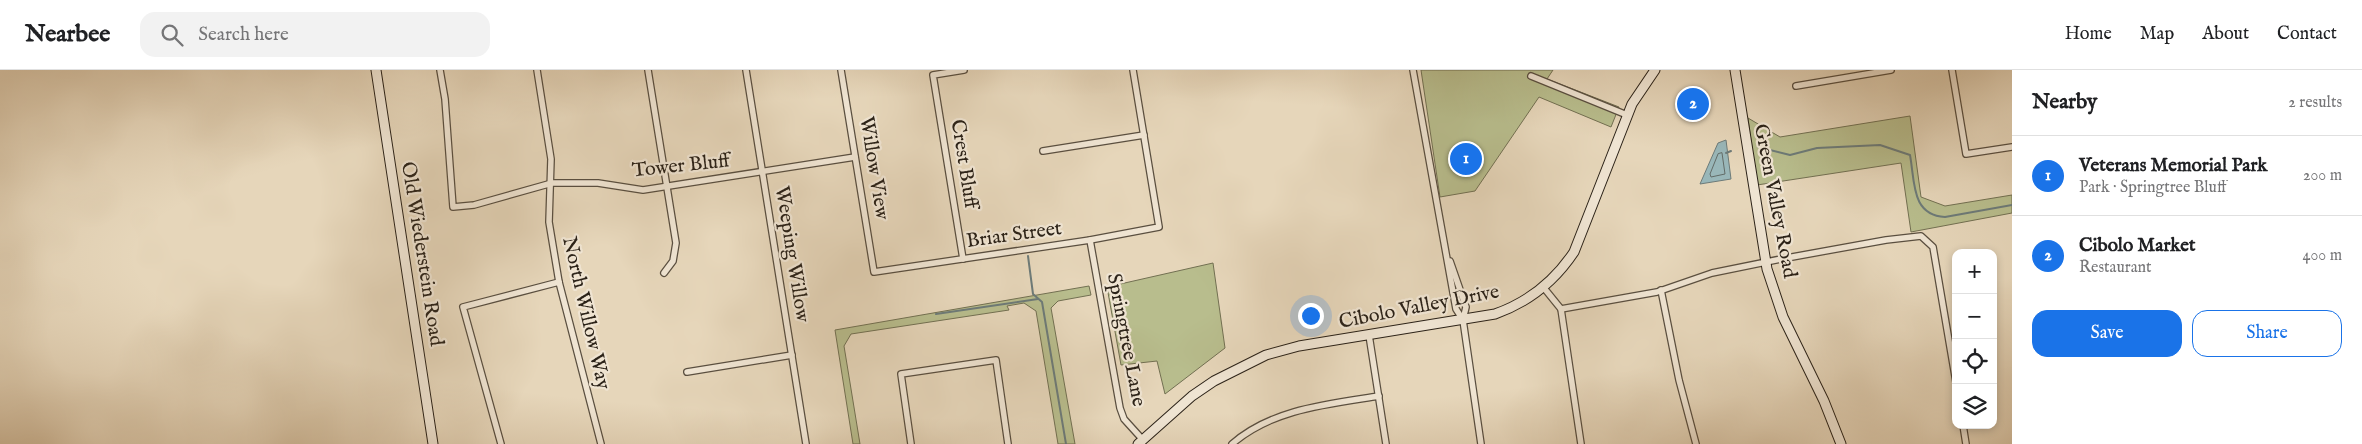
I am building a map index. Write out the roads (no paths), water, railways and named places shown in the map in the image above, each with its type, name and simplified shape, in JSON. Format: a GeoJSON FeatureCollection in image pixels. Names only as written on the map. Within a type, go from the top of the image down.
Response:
{"type":"FeatureCollection","features":[{"type":"Feature","properties":{"kind":"street","name":"Old Wiederstein Road"},"geometry":{"type":"LineString","coordinates":[[376,70],[433,444]]}},
{"type":"Feature","properties":{"kind":"street","name":"Tower Bluff"},"geometry":{"type":"LineString","coordinates":[[440,70],[446,109],[453,207],[474,205],[552,183],[598,183],[644,190],[667,188],[855,157]]}},
{"type":"Feature","properties":{"kind":"street","name":"North Willow Way"},"geometry":{"type":"LineString","coordinates":[[537,70],[551,159],[552,183],[549,222],[559,282],[601,444]]}},
{"type":"Feature","properties":{"kind":"street"},"geometry":{"type":"LineString","coordinates":[[648,70],[676,251],[673,261],[664,273]]}},
{"type":"Feature","properties":{"kind":"street","name":"Weeping Willow"},"geometry":{"type":"LineString","coordinates":[[746,70],[806,444]]}},
{"type":"Feature","properties":{"kind":"street","name":"Willow View"},"geometry":{"type":"LineString","coordinates":[[841,70],[874,272]]}},
{"type":"Feature","properties":{"kind":"street","name":"Crest Bluff"},"geometry":{"type":"LineString","coordinates":[[963,259],[933,75],[964,70]]}},
{"type":"Feature","properties":{"kind":"street"},"geometry":{"type":"LineString","coordinates":[[1043,151],[1144,136],[1133,70]]}},
{"type":"Feature","properties":{"kind":"street"},"geometry":{"type":"LineString","coordinates":[[1413,70],[1456,309],[1463,320]]}},
{"type":"Feature","properties":{"kind":"street","name":"Cibolo Valley Drive"},"geometry":{"type":"LineString","coordinates":[[1141,442],[1199,391],[1249,362],[1299,346],[1495,314],[1510,309],[1544,288],[1563,269],[1574,252],[1627,115],[1638,93],[1654,70]]}},
{"type":"Feature","properties":{"kind":"street","name":"Green Valley Road"},"geometry":{"type":"LineString","coordinates":[[1735,70],[1766,263],[1783,317],[1824,401],[1841,444]]}},
{"type":"Feature","properties":{"kind":"street"},"geometry":{"type":"LineString","coordinates":[[1796,86],[1891,70]]}},
{"type":"Feature","properties":{"kind":"street"},"geometry":{"type":"LineString","coordinates":[[1952,70],[1966,154],[2012,147]]}},
{"type":"Feature","properties":{"kind":"street"},"geometry":{"type":"LineString","coordinates":[[1531,76],[1627,115]]}},
{"type":"Feature","properties":{"kind":"street","name":"Briar Street"},"geometry":{"type":"LineString","coordinates":[[874,272],[1090,240],[1159,227],[1144,136]]}},
{"type":"Feature","properties":{"kind":"street"},"geometry":{"type":"LineString","coordinates":[[1561,309],[1661,290],[1712,274],[1916,235],[1926,238],[1933,247],[1952,359]]}},
{"type":"Feature","properties":{"kind":"street","name":"Springtree Lane"},"geometry":{"type":"LineString","coordinates":[[1090,240],[1120,408],[1124,419],[1141,442]]}},
{"type":"Feature","properties":{"kind":"street"},"geometry":{"type":"LineString","coordinates":[[1447,255],[1457,276],[1466,307],[1463,320],[1481,444]]}},
{"type":"Feature","properties":{"kind":"street"},"geometry":{"type":"LineString","coordinates":[[501,444],[463,307],[559,282]]}},
{"type":"Feature","properties":{"kind":"street"},"geometry":{"type":"LineString","coordinates":[[1544,288],[1561,309],[1581,444]]}},
{"type":"Feature","properties":{"kind":"street"},"geometry":{"type":"LineString","coordinates":[[1661,290],[1679,380],[1696,444]]}},
{"type":"Feature","properties":{"kind":"street"},"geometry":{"type":"LineString","coordinates":[[1369,335],[1386,444]]}},
{"type":"Feature","properties":{"kind":"street"},"geometry":{"type":"LineString","coordinates":[[688,372],[792,355]]}},
{"type":"Feature","properties":{"kind":"street"},"geometry":{"type":"LineString","coordinates":[[911,444],[901,374],[996,360],[1008,444]]}},
{"type":"Feature","properties":{"kind":"street"},"geometry":{"type":"LineString","coordinates":[[1232,444],[1252,429],[1293,411],[1379,396]]}},
{"type":"Feature","properties":{"kind":"street"},"geometry":{"type":"LineString","coordinates":[[1964,429],[1966,444]]}},
{"type":"Feature","properties":{"kind":"water"},"geometry":{"type":"Polygon","coordinates":[[[1726,140],[1731,179],[1700,184],[1718,143],[1726,140]]]}},
{"type":"Feature","properties":{"kind":"waterway"},"geometry":{"type":"LineString","coordinates":[[1758,147],[1790,155],[1817,148],[1880,145],[1910,155],[1914,186],[1920,204],[1934,215],[1945,217],[2012,205]]}},
{"type":"Feature","properties":{"kind":"waterway"},"geometry":{"type":"LineString","coordinates":[[1726,153],[1731,151]]}},
{"type":"Feature","properties":{"kind":"waterway"},"geometry":{"type":"LineString","coordinates":[[1028,256],[1033,294],[1042,302],[1066,444]]}},
{"type":"Feature","properties":{"kind":"waterway"},"geometry":{"type":"LineString","coordinates":[[936,314],[1038,299]]}},
{"type":"Feature","properties":{"kind":"place","name":"Cibolo Market"},"geometry":{"type":"Point","coordinates":[1693,104]}},
{"type":"Feature","properties":{"kind":"place","name":"Veterans Memorial Park"},"geometry":{"type":"Point","coordinates":[1466,159]}}]}
